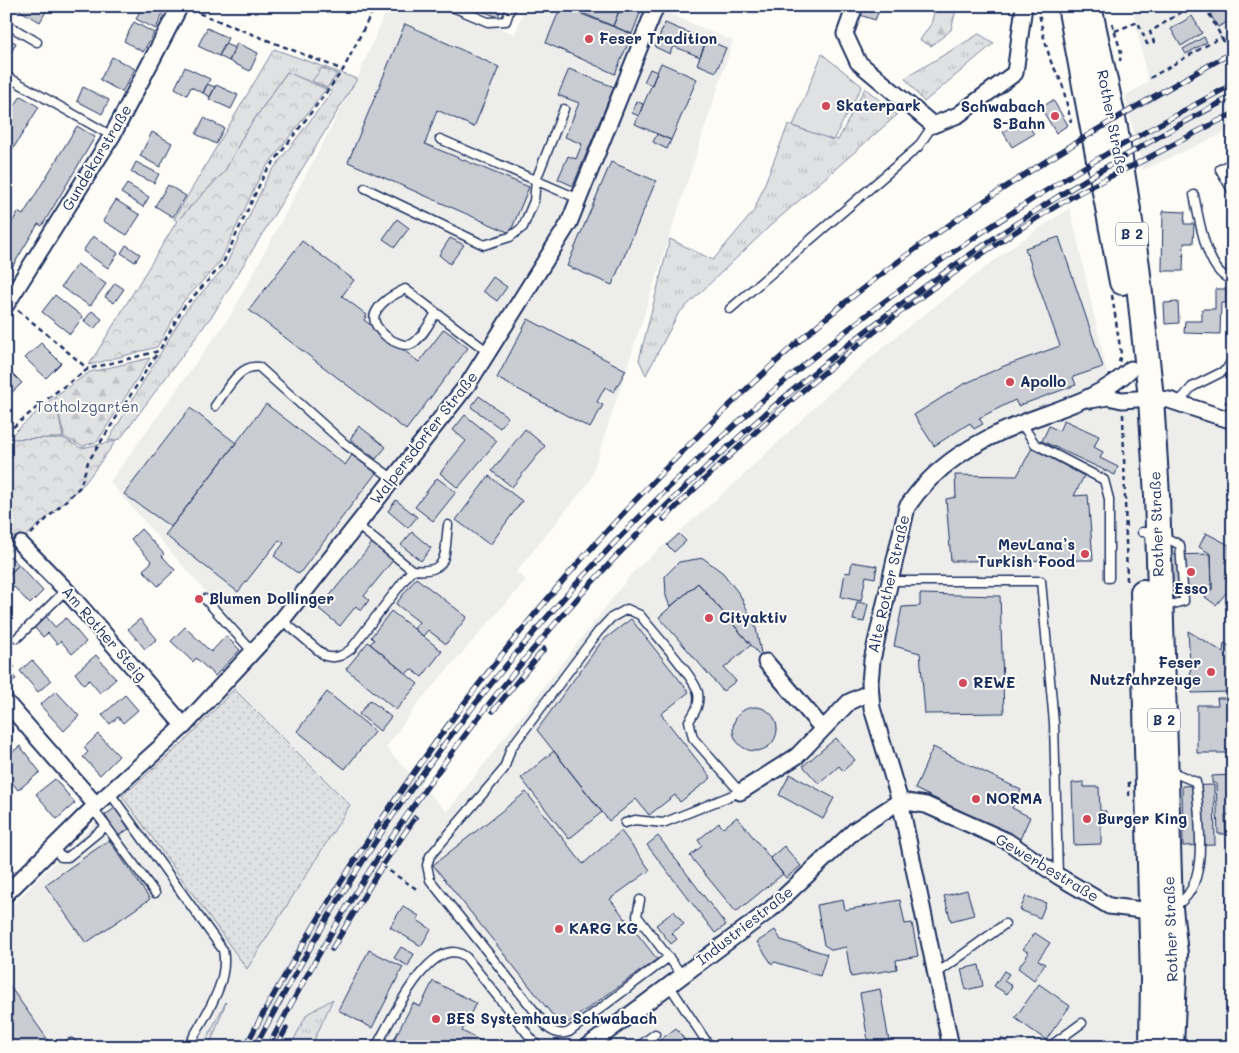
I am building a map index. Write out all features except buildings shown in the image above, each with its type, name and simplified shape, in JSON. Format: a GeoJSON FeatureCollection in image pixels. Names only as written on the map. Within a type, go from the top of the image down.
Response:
{"type":"FeatureCollection","features":[{"type":"Feature","properties":{"kind":"main road","name":"Rother Straße"},"geometry":{"type":"LineString","coordinates":[[1070,6],[1119,260],[1131,369],[1142,398]]}},
{"type":"Feature","properties":{"kind":"main road","name":"Rother Straße"},"geometry":{"type":"LineString","coordinates":[[1089,6],[1116,128],[1137,266],[1150,532],[1157,770],[1166,907],[1175,954],[1171,1047]]}},
{"type":"Feature","properties":{"kind":"main road","name":"Rother Straße"},"geometry":{"type":"LineString","coordinates":[[1150,532],[1160,608],[1157,770]]}},
{"type":"Feature","properties":{"kind":"main road","name":"Rother Straße"},"geometry":{"type":"LineString","coordinates":[[1152,1047],[1153,979],[1166,907]]}},
{"type":"Feature","properties":{"kind":"street","name":"Gundekarstraße"},"geometry":{"type":"LineString","coordinates":[[7,302],[112,136],[182,6]]}},
{"type":"Feature","properties":{"kind":"street","name":"Walpersdorfer Straße"},"geometry":{"type":"LineString","coordinates":[[6,894],[94,806],[184,726],[282,620],[392,478],[468,384],[569,222],[656,6]]}},
{"type":"Feature","properties":{"kind":"street"},"geometry":{"type":"LineString","coordinates":[[855,6],[845,34],[858,62],[933,125],[958,115],[1015,73],[1024,6]]}},
{"type":"Feature","properties":{"kind":"street","name":"Alte Rother Straße"},"geometry":{"type":"LineString","coordinates":[[951,1047],[900,801],[872,708],[870,692],[872,660],[906,507],[921,485],[954,457],[1022,423],[1083,400],[1120,380],[1131,369]]}},
{"type":"Feature","properties":{"kind":"street","name":"Alte Rother Straße"},"geometry":{"type":"LineString","coordinates":[[1083,400],[1108,397],[1122,400],[1142,398],[1178,403],[1233,421]]}},
{"type":"Feature","properties":{"kind":"street","name":"Am Rother Steig"},"geometry":{"type":"LineString","coordinates":[[21,544],[66,590],[184,726]]}},
{"type":"Feature","properties":{"kind":"street"},"geometry":{"type":"LineString","coordinates":[[766,662],[823,728]]}},
{"type":"Feature","properties":{"kind":"street"},"geometry":{"type":"LineString","coordinates":[[740,792],[797,756],[849,702],[870,692]]}},
{"type":"Feature","properties":{"kind":"street"},"geometry":{"type":"LineString","coordinates":[[6,702],[94,806]]}},
{"type":"Feature","properties":{"kind":"street","name":"Gewerbestraße"},"geometry":{"type":"LineString","coordinates":[[900,801],[926,805],[1007,841],[1058,876],[1109,906],[1166,907]]}},
{"type":"Feature","properties":{"kind":"street","name":"Industriestraße"},"geometry":{"type":"LineString","coordinates":[[587,1047],[771,909],[855,830],[900,801]]}},
{"type":"Feature","properties":{"kind":"lane"},"geometry":{"type":"LineString","coordinates":[[450,6],[488,22],[506,22],[512,6]]}},
{"type":"Feature","properties":{"kind":"lane"},"geometry":{"type":"LineString","coordinates":[[6,24],[37,42]]}},
{"type":"Feature","properties":{"kind":"lane"},"geometry":{"type":"LineString","coordinates":[[6,76],[112,136]]}},
{"type":"Feature","properties":{"kind":"lane"},"geometry":{"type":"LineString","coordinates":[[365,188],[484,245],[510,237],[522,227],[534,201],[536,180],[564,109]]}},
{"type":"Feature","properties":{"kind":"lane"},"geometry":{"type":"LineString","coordinates":[[730,309],[918,147],[933,125]]}},
{"type":"Feature","properties":{"kind":"lane"},"geometry":{"type":"LineString","coordinates":[[440,138],[579,199]]}},
{"type":"Feature","properties":{"kind":"lane"},"geometry":{"type":"LineString","coordinates":[[1233,162],[1220,169],[1233,192]]}},
{"type":"Feature","properties":{"kind":"lane"},"geometry":{"type":"LineString","coordinates":[[1194,195],[1205,244],[1216,267],[1228,280],[1233,280]]}},
{"type":"Feature","properties":{"kind":"lane"},"geometry":{"type":"LineString","coordinates":[[436,313],[415,341],[406,346],[399,344],[379,330],[374,322],[374,316],[378,309],[388,298],[405,289],[488,352]]}},
{"type":"Feature","properties":{"kind":"lane"},"geometry":{"type":"LineString","coordinates":[[1178,403],[1192,387],[1226,370],[1233,359]]}},
{"type":"Feature","properties":{"kind":"lane"},"geometry":{"type":"LineString","coordinates":[[215,406],[243,370],[252,366],[260,366],[345,444],[392,478]]}},
{"type":"Feature","properties":{"kind":"lane"},"geometry":{"type":"LineString","coordinates":[[1022,423],[1035,444],[1104,480],[1108,499],[1110,578]]}},
{"type":"Feature","properties":{"kind":"lane"},"geometry":{"type":"LineString","coordinates":[[356,525],[412,570],[428,572],[438,568],[443,562],[448,525]]}},
{"type":"Feature","properties":{"kind":"lane"},"geometry":{"type":"LineString","coordinates":[[282,620],[325,656],[333,658],[341,656],[351,649],[412,570]]}},
{"type":"Feature","properties":{"kind":"lane"},"geometry":{"type":"LineString","coordinates":[[890,581],[1041,581],[1054,723],[1058,876]]}},
{"type":"Feature","properties":{"kind":"lane"},"geometry":{"type":"LineString","coordinates":[[17,638],[66,590]]}},
{"type":"Feature","properties":{"kind":"lane"},"geometry":{"type":"LineString","coordinates":[[205,599],[252,651]]}},
{"type":"Feature","properties":{"kind":"lane"},"geometry":{"type":"LineString","coordinates":[[625,823],[635,820],[663,823],[740,792],[693,738],[689,722],[697,710],[699,701],[696,686],[640,615],[627,609],[611,618],[598,632],[511,748],[504,768],[430,856],[427,865],[430,880],[548,1028],[554,1032],[562,1034],[569,1032],[669,957]]}},
{"type":"Feature","properties":{"kind":"lane"},"geometry":{"type":"LineString","coordinates":[[1157,770],[1196,782],[1200,861],[1191,890],[1166,907]]}},
{"type":"Feature","properties":{"kind":"lane"},"geometry":{"type":"LineString","coordinates":[[110,792],[223,950],[226,962],[221,983],[188,1047]]}},
{"type":"Feature","properties":{"kind":"lane"},"geometry":{"type":"LineString","coordinates":[[94,806],[106,826],[155,893]]}},
{"type":"Feature","properties":{"kind":"lane"},"geometry":{"type":"LineString","coordinates":[[52,848],[61,857],[68,857],[106,826]]}},
{"type":"Feature","properties":{"kind":"lane"},"geometry":{"type":"LineString","coordinates":[[640,900],[637,916],[682,975]]}},
{"type":"Feature","properties":{"kind":"lane"},"geometry":{"type":"LineString","coordinates":[[936,974],[1005,924]]}},
{"type":"Feature","properties":{"kind":"lane"},"geometry":{"type":"LineString","coordinates":[[376,1047],[400,1005],[430,961],[443,954],[454,952],[466,957],[538,1047]]}},
{"type":"Feature","properties":{"kind":"lane"},"geometry":{"type":"LineString","coordinates":[[668,985],[710,1047]]}},
{"type":"Feature","properties":{"kind":"lane"},"geometry":{"type":"LineString","coordinates":[[1048,1047],[1082,1023]]}},
{"type":"Feature","properties":{"kind":"lane"},"geometry":{"type":"LineString","coordinates":[[638,1047],[655,1034]]}},
{"type":"Feature","properties":{"kind":"path"},"geometry":{"type":"LineString","coordinates":[[182,6],[343,70]]}},
{"type":"Feature","properties":{"kind":"path"},"geometry":{"type":"LineString","coordinates":[[21,544],[80,487],[88,462],[159,351],[183,308],[222,265],[264,175],[343,70],[375,6]]}},
{"type":"Feature","properties":{"kind":"path"},"geometry":{"type":"LineString","coordinates":[[1038,6],[1043,34],[1051,62],[1062,83],[1071,122]]}},
{"type":"Feature","properties":{"kind":"path"},"geometry":{"type":"LineString","coordinates":[[1115,30],[1138,22],[1147,44],[1154,42],[1150,32],[1191,6]]}},
{"type":"Feature","properties":{"kind":"path"},"geometry":{"type":"LineString","coordinates":[[1205,6],[1225,44]]}},
{"type":"Feature","properties":{"kind":"path"},"geometry":{"type":"LineString","coordinates":[[1150,78],[1221,36]]}},
{"type":"Feature","properties":{"kind":"path"},"geometry":{"type":"LineString","coordinates":[[7,302],[88,369]]}},
{"type":"Feature","properties":{"kind":"path"},"geometry":{"type":"LineString","coordinates":[[6,433],[52,395],[88,369],[159,351]]}},
{"type":"Feature","properties":{"kind":"path"},"geometry":{"type":"LineString","coordinates":[[382,866],[418,890]]}},
{"type":"Feature","properties":{"kind":"shaded area"},"geometry":{"type":"Polygon","coordinates":[[[388,6],[440,6],[515,34],[525,6],[651,6],[733,41],[590,481],[516,572],[526,580],[418,703],[386,748],[447,812],[632,573],[735,483],[832,391],[899,334],[1016,244],[1070,208],[1114,403],[1175,412],[1233,431],[1233,1047],[311,1047],[332,1000],[307,1014],[290,1047],[209,1047],[224,1006],[202,1047],[6,1047],[6,911],[122,796],[247,968],[350,805],[234,689],[368,524],[357,514],[251,644],[110,482],[232,313],[357,79],[388,6]]]}},
{"type":"Feature","properties":{"kind":"shaded area"},"geometry":{"type":"Polygon","coordinates":[[[1132,6],[1233,6],[1233,129],[1143,170],[1125,96],[1148,82],[1132,6]]]}},
{"type":"Feature","properties":{"kind":"green space"},"geometry":{"type":"Polygon","coordinates":[[[936,6],[957,6],[951,30],[931,46],[920,40],[931,24],[936,6]]]}},
{"type":"Feature","properties":{"kind":"green space"},"geometry":{"type":"Polygon","coordinates":[[[979,34],[994,43],[924,102],[905,78],[979,34]]]}},
{"type":"Feature","properties":{"kind":"green space"},"geometry":{"type":"Polygon","coordinates":[[[274,49],[357,79],[214,313],[120,439],[108,441],[186,310],[225,267],[268,176],[332,92],[287,72],[245,133],[225,171],[177,221],[174,219],[274,49]]]}},
{"type":"Feature","properties":{"kind":"green space","name":"Skaterpark"},"geometry":{"type":"Polygon","coordinates":[[[822,54],[862,86],[833,140],[793,126],[822,54]]]}},
{"type":"Feature","properties":{"kind":"green space"},"geometry":{"type":"Polygon","coordinates":[[[322,68],[337,74],[327,88],[312,81],[322,68]]]}},
{"type":"Feature","properties":{"kind":"green space"},"geometry":{"type":"Polygon","coordinates":[[[287,72],[326,89],[261,174],[220,262],[183,302],[157,347],[89,365],[177,221],[225,171],[245,133],[287,72]]]}},
{"type":"Feature","properties":{"kind":"green space"},"geometry":{"type":"Polygon","coordinates":[[[865,88],[897,115],[771,225],[678,314],[646,375],[639,360],[670,239],[713,260],[754,211],[788,125],[838,140],[865,88]]]}},
{"type":"Feature","properties":{"kind":"green space","name":"Totholzgarten"},"geometry":{"type":"Polygon","coordinates":[[[150,358],[97,442],[82,446],[64,437],[55,396],[90,372],[150,358]]]}},
{"type":"Feature","properties":{"kind":"green space"},"geometry":{"type":"Polygon","coordinates":[[[55,396],[63,438],[7,439],[55,396]]]}},
{"type":"Feature","properties":{"kind":"green space"},"geometry":{"type":"Polygon","coordinates":[[[63,438],[81,448],[116,441],[85,483],[6,554],[6,439],[63,438]]]}},
{"type":"Feature","properties":{"kind":"green space"},"geometry":{"type":"Polygon","coordinates":[[[234,689],[350,805],[247,969],[122,796],[186,740],[234,689]]]}},
{"type":"Feature","properties":{"kind":"green space"},"geometry":{"type":"Polygon","coordinates":[[[333,999],[311,1047],[290,1047],[307,1014],[333,999]]]}},
{"type":"Feature","properties":{"kind":"green space"},"geometry":{"type":"Polygon","coordinates":[[[226,1002],[209,1047],[202,1047],[226,1002]]]}},
{"type":"Feature","properties":{"kind":"railway"},"geometry":{"type":"LineString","coordinates":[[245,1047],[292,963],[342,880],[452,720],[511,644],[573,570],[637,498],[705,429],[770,367],[820,323],[931,238],[980,204],[1079,141],[1233,52]]}},
{"type":"Feature","properties":{"kind":"railway"},"geometry":{"type":"LineString","coordinates":[[255,1047],[327,919],[407,795],[496,678],[543,621],[643,513],[750,412],[805,364],[901,289],[1000,220],[1068,177],[1233,84]]}},
{"type":"Feature","properties":{"kind":"railway"},"geometry":{"type":"LineString","coordinates":[[268,1047],[355,893],[428,786],[491,701],[536,646],[632,540],[709,465],[789,394],[872,326],[958,263],[1047,203],[1139,148],[1233,96]]}},
{"type":"Feature","properties":{"kind":"railway"},"geometry":{"type":"LineString","coordinates":[[664,519],[711,473],[809,386],[859,344],[965,265],[1075,195],[1233,114]]}},
{"type":"Feature","properties":{"kind":"railway"},"geometry":{"type":"LineString","coordinates":[[493,711],[544,649]]}},
{"type":"Feature","properties":{"kind":"railway"},"geometry":{"type":"LineString","coordinates":[[332,949],[382,866],[415,818]]}},
{"type":"Feature","properties":{"kind":"railway"},"geometry":{"type":"LineString","coordinates":[[276,1047],[286,1029]]}},
{"type":"Feature","properties":{"kind":"place","name":"Feser Tradition"},"geometry":{"type":"Point","coordinates":[589,39]}},
{"type":"Feature","properties":{"kind":"place","name":"Skaterpark"},"geometry":{"type":"Point","coordinates":[826,106]}},
{"type":"Feature","properties":{"kind":"place","name":"Schwabach S-Bahn"},"geometry":{"type":"Point","coordinates":[1055,116]}},
{"type":"Feature","properties":{"kind":"place","name":"Apollo"},"geometry":{"type":"Point","coordinates":[1010,382]}},
{"type":"Feature","properties":{"kind":"place","name":"MevLana’s Turkish Food"},"geometry":{"type":"Point","coordinates":[1085,554]}},
{"type":"Feature","properties":{"kind":"place","name":"Esso"},"geometry":{"type":"Point","coordinates":[1191,572]}},
{"type":"Feature","properties":{"kind":"place","name":"Blumen Dollinger"},"geometry":{"type":"Point","coordinates":[199,599]}},
{"type":"Feature","properties":{"kind":"place","name":"Cityaktiv"},"geometry":{"type":"Point","coordinates":[709,618]}},
{"type":"Feature","properties":{"kind":"place","name":"Feser Nutzfahrzeuge"},"geometry":{"type":"Point","coordinates":[1211,672]}},
{"type":"Feature","properties":{"kind":"place","name":"REWE"},"geometry":{"type":"Point","coordinates":[963,683]}},
{"type":"Feature","properties":{"kind":"place","name":"NORMA"},"geometry":{"type":"Point","coordinates":[976,799]}},
{"type":"Feature","properties":{"kind":"place","name":"Burger King"},"geometry":{"type":"Point","coordinates":[1087,819]}},
{"type":"Feature","properties":{"kind":"place","name":"KARG KG"},"geometry":{"type":"Point","coordinates":[559,929]}},
{"type":"Feature","properties":{"kind":"place","name":"BES Systemhaus Schwabach"},"geometry":{"type":"Point","coordinates":[436,1019]}}]}
